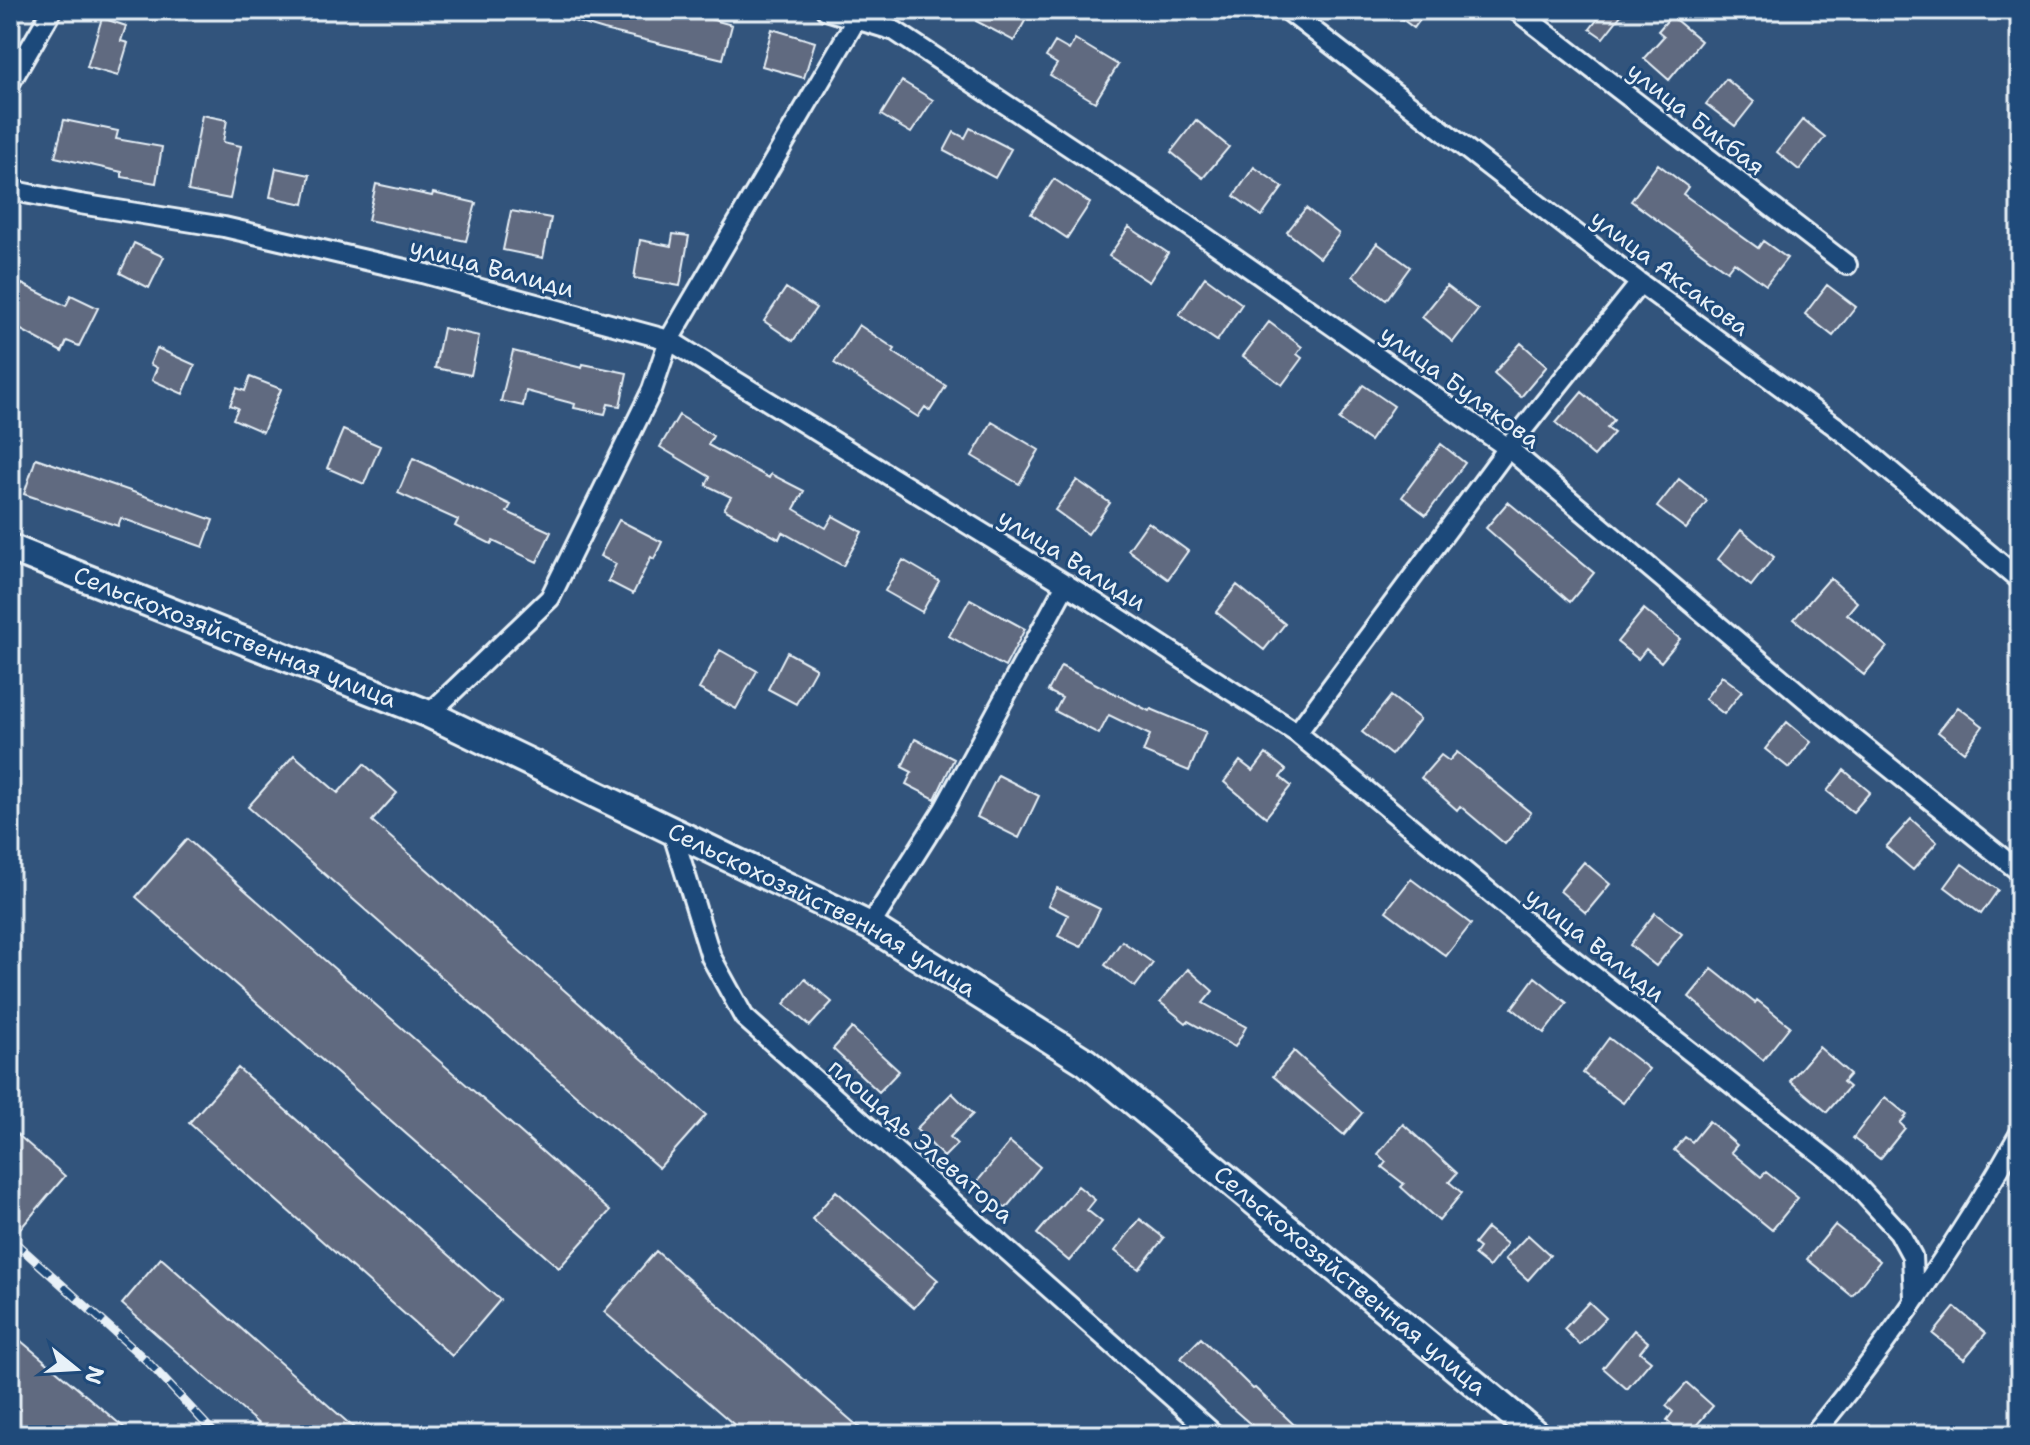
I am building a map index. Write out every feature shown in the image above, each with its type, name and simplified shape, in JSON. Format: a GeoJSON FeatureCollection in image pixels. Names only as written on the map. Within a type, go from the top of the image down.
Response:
{"type":"FeatureCollection","features":[{"type":"Feature","properties":{"kind":"main road","name":"Сельскохозяйственная улица"},"geometry":{"type":"LineString","coordinates":[[10,548],[429,714],[870,926],[1086,1062],[1537,1435]]}},
{"type":"Feature","properties":{"kind":"street"},"geometry":{"type":"LineString","coordinates":[[10,83],[52,10]]}},
{"type":"Feature","properties":{"kind":"street","name":"улица Булякова"},"geometry":{"type":"LineString","coordinates":[[826,10],[895,31],[948,65],[1185,223],[1508,448],[1827,717],[2020,872]]}},
{"type":"Feature","properties":{"kind":"street","name":"улица Аксакова"},"geometry":{"type":"LineString","coordinates":[[1287,10],[1640,283],[1851,438],[2020,580]]}},
{"type":"Feature","properties":{"kind":"street","name":"улица Бикбая"},"geometry":{"type":"LineString","coordinates":[[1516,10],[1847,265]]}},
{"type":"Feature","properties":{"kind":"street"},"geometry":{"type":"LineString","coordinates":[[429,714],[550,598],[652,390],[669,340],[856,20]]}},
{"type":"Feature","properties":{"kind":"street","name":"улица Валиди"},"geometry":{"type":"LineString","coordinates":[[10,190],[224,227],[422,273],[669,340],[1066,584],[1297,733],[1539,933],[1844,1172],[1899,1232],[1912,1256],[1914,1298]]}},
{"type":"Feature","properties":{"kind":"street"},"geometry":{"type":"LineString","coordinates":[[1297,733],[1508,448],[1640,283]]}},
{"type":"Feature","properties":{"kind":"street"},"geometry":{"type":"LineString","coordinates":[[870,926],[944,809],[1066,584]]}},
{"type":"Feature","properties":{"kind":"street","name":"площадь Элеватора"},"geometry":{"type":"LineString","coordinates":[[672,831],[711,957],[744,1017],[1215,1435]]}},
{"type":"Feature","properties":{"kind":"street"},"geometry":{"type":"LineString","coordinates":[[1813,1435],[1866,1369],[1962,1233],[2020,1133]]}},
{"type":"Feature","properties":{"kind":"building"},"geometry":{"type":"Polygon","coordinates":[[[555,10],[677,10],[732,25],[723,59],[604,30],[554,15],[555,10]]]}},
{"type":"Feature","properties":{"kind":"building"},"geometry":{"type":"Polygon","coordinates":[[[982,10],[1031,10],[1014,41],[976,21],[982,10]]]}},
{"type":"Feature","properties":{"kind":"building"},"geometry":{"type":"Polygon","coordinates":[[[1390,10],[1427,10],[1414,28],[1390,10]]]}},
{"type":"Feature","properties":{"kind":"building"},"geometry":{"type":"Polygon","coordinates":[[[1605,10],[1625,10],[1603,38],[1590,29],[1605,10]]]}},
{"type":"Feature","properties":{"kind":"building"},"geometry":{"type":"Polygon","coordinates":[[[1671,16],[1701,41],[1669,80],[1644,58],[1664,36],[1658,31],[1671,16]]]}},
{"type":"Feature","properties":{"kind":"building"},"geometry":{"type":"Polygon","coordinates":[[[102,18],[126,26],[121,41],[128,43],[118,76],[87,67],[102,18]]]}},
{"type":"Feature","properties":{"kind":"building"},"geometry":{"type":"Polygon","coordinates":[[[772,29],[815,42],[804,78],[762,66],[772,29]]]}},
{"type":"Feature","properties":{"kind":"building"},"geometry":{"type":"Polygon","coordinates":[[[1075,39],[1118,65],[1095,102],[1050,75],[1057,64],[1046,57],[1055,42],[1069,50],[1075,39]]]}},
{"type":"Feature","properties":{"kind":"building"},"geometry":{"type":"Polygon","coordinates":[[[1726,79],[1754,102],[1735,126],[1706,104],[1726,79]]]}},
{"type":"Feature","properties":{"kind":"building"},"geometry":{"type":"Polygon","coordinates":[[[902,81],[933,100],[911,133],[881,115],[902,81]]]}},
{"type":"Feature","properties":{"kind":"building"},"geometry":{"type":"Polygon","coordinates":[[[202,115],[227,120],[223,142],[241,146],[230,199],[188,191],[202,115]]]}},
{"type":"Feature","properties":{"kind":"building"},"geometry":{"type":"Polygon","coordinates":[[[1803,119],[1825,137],[1799,170],[1777,152],[1803,119]]]}},
{"type":"Feature","properties":{"kind":"building"},"geometry":{"type":"Polygon","coordinates":[[[64,120],[118,131],[116,139],[162,147],[156,183],[122,177],[122,172],[55,157],[64,120]]]}},
{"type":"Feature","properties":{"kind":"building"},"geometry":{"type":"Polygon","coordinates":[[[1196,120],[1229,147],[1203,178],[1171,152],[1196,120]]]}},
{"type":"Feature","properties":{"kind":"building"},"geometry":{"type":"Polygon","coordinates":[[[970,128],[1011,149],[995,178],[944,151],[954,132],[965,138],[970,128]]]}},
{"type":"Feature","properties":{"kind":"building"},"geometry":{"type":"Polygon","coordinates":[[[1658,164],[1688,187],[1683,194],[1758,248],[1763,241],[1787,258],[1766,285],[1734,262],[1727,271],[1631,201],[1658,164]]]}},
{"type":"Feature","properties":{"kind":"building"},"geometry":{"type":"Polygon","coordinates":[[[1254,167],[1283,187],[1262,216],[1234,196],[1254,167]]]}},
{"type":"Feature","properties":{"kind":"building"},"geometry":{"type":"Polygon","coordinates":[[[276,168],[310,175],[304,204],[270,197],[276,168]]]}},
{"type":"Feature","properties":{"kind":"building"},"geometry":{"type":"Polygon","coordinates":[[[1054,179],[1090,203],[1067,238],[1031,214],[1054,179]]]}},
{"type":"Feature","properties":{"kind":"building"},"geometry":{"type":"Polygon","coordinates":[[[376,184],[476,203],[466,241],[368,220],[376,184]]]}},
{"type":"Feature","properties":{"kind":"building"},"geometry":{"type":"Polygon","coordinates":[[[1306,208],[1339,234],[1320,258],[1287,232],[1306,208]]]}},
{"type":"Feature","properties":{"kind":"building"},"geometry":{"type":"Polygon","coordinates":[[[511,211],[551,218],[543,258],[503,250],[511,211]]]}},
{"type":"Feature","properties":{"kind":"building"},"geometry":{"type":"Polygon","coordinates":[[[1129,227],[1168,253],[1149,282],[1109,256],[1129,227]]]}},
{"type":"Feature","properties":{"kind":"building"},"geometry":{"type":"Polygon","coordinates":[[[673,234],[689,236],[680,286],[634,278],[640,240],[671,246],[673,234]]]}},
{"type":"Feature","properties":{"kind":"building"},"geometry":{"type":"Polygon","coordinates":[[[134,243],[164,257],[149,288],[120,273],[134,243]]]}},
{"type":"Feature","properties":{"kind":"building"},"geometry":{"type":"Polygon","coordinates":[[[1377,243],[1410,267],[1386,300],[1353,276],[1377,243]]]}},
{"type":"Feature","properties":{"kind":"building"},"geometry":{"type":"Polygon","coordinates":[[[1205,277],[1242,304],[1217,341],[1179,315],[1205,277]]]}},
{"type":"Feature","properties":{"kind":"building"},"geometry":{"type":"Polygon","coordinates":[[[22,284],[66,306],[71,295],[98,308],[79,346],[67,341],[62,352],[10,324],[10,308],[22,284]]]}},
{"type":"Feature","properties":{"kind":"building"},"geometry":{"type":"Polygon","coordinates":[[[1827,285],[1856,307],[1833,336],[1805,314],[1827,285]]]}},
{"type":"Feature","properties":{"kind":"building"},"geometry":{"type":"Polygon","coordinates":[[[1447,286],[1478,310],[1453,342],[1422,317],[1447,286]]]}},
{"type":"Feature","properties":{"kind":"building"},"geometry":{"type":"Polygon","coordinates":[[[786,288],[816,308],[793,341],[764,321],[786,288]]]}},
{"type":"Feature","properties":{"kind":"building"},"geometry":{"type":"Polygon","coordinates":[[[1269,322],[1302,347],[1297,354],[1302,358],[1282,385],[1243,356],[1269,322]]]}},
{"type":"Feature","properties":{"kind":"building"},"geometry":{"type":"Polygon","coordinates":[[[859,325],[895,349],[893,352],[946,386],[930,411],[925,407],[918,417],[834,363],[859,325]]]}},
{"type":"Feature","properties":{"kind":"building"},"geometry":{"type":"Polygon","coordinates":[[[443,328],[479,336],[471,375],[435,368],[443,328]]]}},
{"type":"Feature","properties":{"kind":"building"},"geometry":{"type":"Polygon","coordinates":[[[1521,343],[1547,366],[1521,397],[1494,373],[1521,343]]]}},
{"type":"Feature","properties":{"kind":"building"},"geometry":{"type":"Polygon","coordinates":[[[157,348],[195,365],[183,394],[152,380],[157,368],[150,364],[157,348]]]}},
{"type":"Feature","properties":{"kind":"building"},"geometry":{"type":"Polygon","coordinates":[[[513,351],[582,368],[583,364],[627,373],[620,406],[608,404],[605,414],[574,408],[575,404],[526,391],[523,406],[501,401],[513,351]]]}},
{"type":"Feature","properties":{"kind":"building"},"geometry":{"type":"Polygon","coordinates":[[[250,377],[281,389],[263,432],[233,419],[238,408],[230,405],[237,388],[245,391],[250,377]]]}},
{"type":"Feature","properties":{"kind":"building"},"geometry":{"type":"Polygon","coordinates":[[[1363,385],[1394,406],[1370,441],[1339,420],[1363,385]]]}},
{"type":"Feature","properties":{"kind":"building"},"geometry":{"type":"Polygon","coordinates":[[[1582,392],[1614,420],[1607,428],[1614,433],[1594,456],[1556,423],[1582,392]]]}},
{"type":"Feature","properties":{"kind":"building"},"geometry":{"type":"Polygon","coordinates":[[[679,415],[713,436],[708,445],[769,478],[771,474],[804,491],[794,509],[826,528],[833,516],[862,532],[843,566],[782,532],[779,539],[724,509],[731,497],[706,485],[710,477],[660,447],[679,415]]]}},
{"type":"Feature","properties":{"kind":"building"},"geometry":{"type":"Polygon","coordinates":[[[992,422],[1039,450],[1019,484],[972,456],[992,422]]]}},
{"type":"Feature","properties":{"kind":"building"},"geometry":{"type":"Polygon","coordinates":[[[343,430],[380,446],[364,484],[327,468],[343,430]]]}},
{"type":"Feature","properties":{"kind":"building"},"geometry":{"type":"Polygon","coordinates":[[[1441,444],[1465,463],[1426,515],[1402,497],[1441,444]]]}},
{"type":"Feature","properties":{"kind":"building"},"geometry":{"type":"Polygon","coordinates":[[[36,458],[213,520],[203,547],[121,518],[118,526],[24,494],[36,458]]]}},
{"type":"Feature","properties":{"kind":"building"},"geometry":{"type":"Polygon","coordinates":[[[413,458],[511,505],[507,512],[551,532],[537,562],[493,541],[491,544],[455,526],[458,520],[398,493],[413,458]]]}},
{"type":"Feature","properties":{"kind":"building"},"geometry":{"type":"Polygon","coordinates":[[[1679,479],[1707,501],[1686,529],[1657,507],[1679,479]]]}},
{"type":"Feature","properties":{"kind":"building"},"geometry":{"type":"Polygon","coordinates":[[[1077,480],[1110,503],[1088,534],[1055,510],[1077,480]]]}},
{"type":"Feature","properties":{"kind":"building"},"geometry":{"type":"Polygon","coordinates":[[[1508,502],[1594,573],[1570,602],[1486,528],[1508,502]]]}},
{"type":"Feature","properties":{"kind":"building"},"geometry":{"type":"Polygon","coordinates":[[[619,520],[662,542],[633,594],[608,581],[616,564],[600,556],[619,520]]]}},
{"type":"Feature","properties":{"kind":"building"},"geometry":{"type":"Polygon","coordinates":[[[1148,522],[1188,551],[1168,579],[1128,550],[1148,522]]]}},
{"type":"Feature","properties":{"kind":"building"},"geometry":{"type":"Polygon","coordinates":[[[1741,530],[1774,557],[1751,586],[1718,559],[1741,530]]]}},
{"type":"Feature","properties":{"kind":"building"},"geometry":{"type":"Polygon","coordinates":[[[903,560],[939,581],[922,612],[885,591],[903,560]]]}},
{"type":"Feature","properties":{"kind":"building"},"geometry":{"type":"Polygon","coordinates":[[[1830,578],[1857,602],[1847,614],[1887,647],[1864,675],[1794,619],[1830,578]]]}},
{"type":"Feature","properties":{"kind":"building"},"geometry":{"type":"Polygon","coordinates":[[[1237,585],[1285,624],[1264,650],[1216,612],[1237,585]]]}},
{"type":"Feature","properties":{"kind":"building"},"geometry":{"type":"Polygon","coordinates":[[[970,599],[1025,629],[1005,667],[949,636],[970,599]]]}},
{"type":"Feature","properties":{"kind":"building"},"geometry":{"type":"Polygon","coordinates":[[[1644,609],[1680,639],[1661,662],[1646,649],[1638,659],[1617,642],[1644,609]]]}},
{"type":"Feature","properties":{"kind":"building"},"geometry":{"type":"Polygon","coordinates":[[[720,650],[757,671],[736,709],[699,689],[720,650]]]}},
{"type":"Feature","properties":{"kind":"building"},"geometry":{"type":"Polygon","coordinates":[[[787,652],[816,668],[796,704],[768,689],[787,652]]]}},
{"type":"Feature","properties":{"kind":"building"},"geometry":{"type":"Polygon","coordinates":[[[1061,666],[1149,711],[1151,709],[1206,732],[1189,771],[1143,752],[1150,735],[1109,715],[1099,734],[1055,711],[1062,698],[1048,691],[1061,666]]]}},
{"type":"Feature","properties":{"kind":"building"},"geometry":{"type":"Polygon","coordinates":[[[1722,676],[1742,691],[1724,714],[1705,699],[1722,676]]]}},
{"type":"Feature","properties":{"kind":"building"},"geometry":{"type":"Polygon","coordinates":[[[1391,696],[1420,719],[1391,755],[1362,732],[1391,696]]]}},
{"type":"Feature","properties":{"kind":"building"},"geometry":{"type":"Polygon","coordinates":[[[1958,707],[1983,726],[1964,752],[1938,732],[1958,707]]]}},
{"type":"Feature","properties":{"kind":"building"},"geometry":{"type":"Polygon","coordinates":[[[1787,722],[1811,742],[1789,768],[1765,749],[1787,722]]]}},
{"type":"Feature","properties":{"kind":"building"},"geometry":{"type":"Polygon","coordinates":[[[915,739],[954,759],[935,799],[906,784],[912,772],[902,767],[915,739]]]}},
{"type":"Feature","properties":{"kind":"building"},"geometry":{"type":"Polygon","coordinates":[[[1457,752],[1531,813],[1505,844],[1460,806],[1457,810],[1421,778],[1441,755],[1449,761],[1457,752]]]}},
{"type":"Feature","properties":{"kind":"building"},"geometry":{"type":"Polygon","coordinates":[[[1266,754],[1286,770],[1280,777],[1291,786],[1266,817],[1224,782],[1240,761],[1253,771],[1266,754]]]}},
{"type":"Feature","properties":{"kind":"building"},"geometry":{"type":"Polygon","coordinates":[[[294,755],[338,793],[364,764],[397,793],[372,821],[706,1115],[659,1168],[248,807],[294,755]]]}},
{"type":"Feature","properties":{"kind":"building"},"geometry":{"type":"Polygon","coordinates":[[[1844,770],[1870,792],[1853,812],[1827,791],[1844,770]]]}},
{"type":"Feature","properties":{"kind":"building"},"geometry":{"type":"Polygon","coordinates":[[[998,775],[1039,796],[1019,838],[977,817],[998,775]]]}},
{"type":"Feature","properties":{"kind":"building"},"geometry":{"type":"Polygon","coordinates":[[[1911,819],[1937,842],[1913,870],[1886,847],[1911,819]]]}},
{"type":"Feature","properties":{"kind":"building"},"geometry":{"type":"Polygon","coordinates":[[[187,839],[610,1211],[559,1268],[136,897],[187,839]]]}},
{"type":"Feature","properties":{"kind":"building"},"geometry":{"type":"Polygon","coordinates":[[[1584,862],[1610,884],[1586,913],[1560,891],[1584,862]]]}},
{"type":"Feature","properties":{"kind":"building"},"geometry":{"type":"Polygon","coordinates":[[[1962,864],[1998,890],[1981,914],[1945,887],[1962,864]]]}},
{"type":"Feature","properties":{"kind":"building"},"geometry":{"type":"Polygon","coordinates":[[[1411,879],[1471,924],[1446,956],[1386,911],[1411,879]]]}},
{"type":"Feature","properties":{"kind":"building"},"geometry":{"type":"Polygon","coordinates":[[[1057,888],[1100,909],[1081,947],[1058,936],[1068,915],[1048,905],[1057,888]]]}},
{"type":"Feature","properties":{"kind":"building"},"geometry":{"type":"Polygon","coordinates":[[[1655,913],[1682,934],[1656,966],[1630,945],[1655,913]]]}},
{"type":"Feature","properties":{"kind":"building"},"geometry":{"type":"Polygon","coordinates":[[[1122,941],[1153,963],[1135,987],[1105,965],[1122,941]]]}},
{"type":"Feature","properties":{"kind":"building"},"geometry":{"type":"Polygon","coordinates":[[[1188,969],[1213,991],[1203,1003],[1246,1027],[1235,1047],[1188,1021],[1186,1023],[1160,1002],[1188,969]]]}},
{"type":"Feature","properties":{"kind":"building"},"geometry":{"type":"Polygon","coordinates":[[[1712,969],[1790,1026],[1763,1060],[1689,997],[1712,969]]]}},
{"type":"Feature","properties":{"kind":"building"},"geometry":{"type":"Polygon","coordinates":[[[1535,977],[1567,1003],[1544,1033],[1512,1008],[1535,977]]]}},
{"type":"Feature","properties":{"kind":"building"},"geometry":{"type":"Polygon","coordinates":[[[805,979],[832,1002],[810,1026],[784,1004],[805,979]]]}},
{"type":"Feature","properties":{"kind":"building"},"geometry":{"type":"Polygon","coordinates":[[[852,1028],[899,1071],[879,1092],[833,1049],[852,1028]]]}},
{"type":"Feature","properties":{"kind":"building"},"geometry":{"type":"Polygon","coordinates":[[[1609,1038],[1649,1069],[1623,1103],[1583,1073],[1609,1038]]]}},
{"type":"Feature","properties":{"kind":"building"},"geometry":{"type":"Polygon","coordinates":[[[1819,1047],[1850,1074],[1843,1082],[1849,1087],[1827,1112],[1790,1081],[1819,1047]]]}},
{"type":"Feature","properties":{"kind":"building"},"geometry":{"type":"Polygon","coordinates":[[[1294,1051],[1362,1113],[1344,1135],[1273,1076],[1294,1051]]]}},
{"type":"Feature","properties":{"kind":"building"},"geometry":{"type":"Polygon","coordinates":[[[238,1068],[500,1300],[452,1356],[189,1123],[238,1068]]]}},
{"type":"Feature","properties":{"kind":"building"},"geometry":{"type":"Polygon","coordinates":[[[952,1093],[973,1114],[950,1137],[957,1144],[944,1157],[916,1129],[952,1093]]]}},
{"type":"Feature","properties":{"kind":"building"},"geometry":{"type":"Polygon","coordinates":[[[1885,1097],[1907,1115],[1900,1123],[1905,1128],[1880,1159],[1853,1138],[1885,1097]]]}},
{"type":"Feature","properties":{"kind":"building"},"geometry":{"type":"Polygon","coordinates":[[[1709,1121],[1737,1145],[1731,1152],[1761,1177],[1766,1172],[1798,1198],[1772,1230],[1674,1150],[1685,1137],[1692,1142],[1709,1121]]]}},
{"type":"Feature","properties":{"kind":"building"},"geometry":{"type":"Polygon","coordinates":[[[1403,1124],[1457,1173],[1449,1182],[1462,1193],[1439,1221],[1401,1187],[1404,1184],[1382,1167],[1386,1162],[1378,1154],[1403,1124]]]}},
{"type":"Feature","properties":{"kind":"building"},"geometry":{"type":"Polygon","coordinates":[[[10,1128],[65,1176],[10,1241],[10,1128]]]}},
{"type":"Feature","properties":{"kind":"building"},"geometry":{"type":"Polygon","coordinates":[[[1010,1142],[1040,1167],[1006,1208],[976,1183],[1010,1142]]]}},
{"type":"Feature","properties":{"kind":"building"},"geometry":{"type":"Polygon","coordinates":[[[1078,1186],[1095,1200],[1087,1210],[1102,1222],[1069,1261],[1037,1234],[1078,1186]]]}},
{"type":"Feature","properties":{"kind":"building"},"geometry":{"type":"Polygon","coordinates":[[[836,1191],[938,1280],[914,1308],[812,1219],[836,1191]]]}},
{"type":"Feature","properties":{"kind":"building"},"geometry":{"type":"Polygon","coordinates":[[[1140,1219],[1164,1238],[1139,1269],[1115,1251],[1140,1219]]]}},
{"type":"Feature","properties":{"kind":"building"},"geometry":{"type":"Polygon","coordinates":[[[1835,1225],[1880,1261],[1852,1296],[1807,1259],[1835,1225]]]}},
{"type":"Feature","properties":{"kind":"building"},"geometry":{"type":"Polygon","coordinates":[[[1487,1228],[1507,1244],[1489,1267],[1474,1255],[1479,1248],[1474,1244],[1487,1228]]]}},
{"type":"Feature","properties":{"kind":"building"},"geometry":{"type":"Polygon","coordinates":[[[1528,1235],[1550,1255],[1528,1280],[1505,1259],[1528,1235]]]}},
{"type":"Feature","properties":{"kind":"building"},"geometry":{"type":"Polygon","coordinates":[[[656,1251],[868,1435],[746,1435],[604,1312],[656,1251]]]}},
{"type":"Feature","properties":{"kind":"building"},"geometry":{"type":"Polygon","coordinates":[[[161,1258],[362,1435],[271,1435],[122,1304],[161,1258]]]}},
{"type":"Feature","properties":{"kind":"building"},"geometry":{"type":"Polygon","coordinates":[[[1589,1302],[1606,1318],[1580,1345],[1564,1329],[1589,1302]]]}},
{"type":"Feature","properties":{"kind":"building"},"geometry":{"type":"Polygon","coordinates":[[[1955,1307],[1986,1333],[1964,1359],[1933,1334],[1955,1307]]]}},
{"type":"Feature","properties":{"kind":"building"},"geometry":{"type":"Polygon","coordinates":[[[1634,1330],[1648,1342],[1640,1352],[1651,1361],[1627,1389],[1603,1368],[1634,1330]]]}},
{"type":"Feature","properties":{"kind":"building"},"geometry":{"type":"Polygon","coordinates":[[[1201,1338],[1305,1435],[1263,1435],[1224,1401],[1181,1358],[1201,1338]]]}},
{"type":"Feature","properties":{"kind":"building"},"geometry":{"type":"Polygon","coordinates":[[[21,1341],[133,1435],[29,1435],[10,1419],[10,1355],[21,1341]]]}},
{"type":"Feature","properties":{"kind":"building"},"geometry":{"type":"Polygon","coordinates":[[[1687,1383],[1713,1406],[1688,1435],[1683,1435],[1667,1420],[1673,1412],[1666,1406],[1687,1383]]]}},
{"type":"Feature","properties":{"kind":"railway"},"geometry":{"type":"LineString","coordinates":[[10,1238],[148,1362],[216,1435]]}}]}
